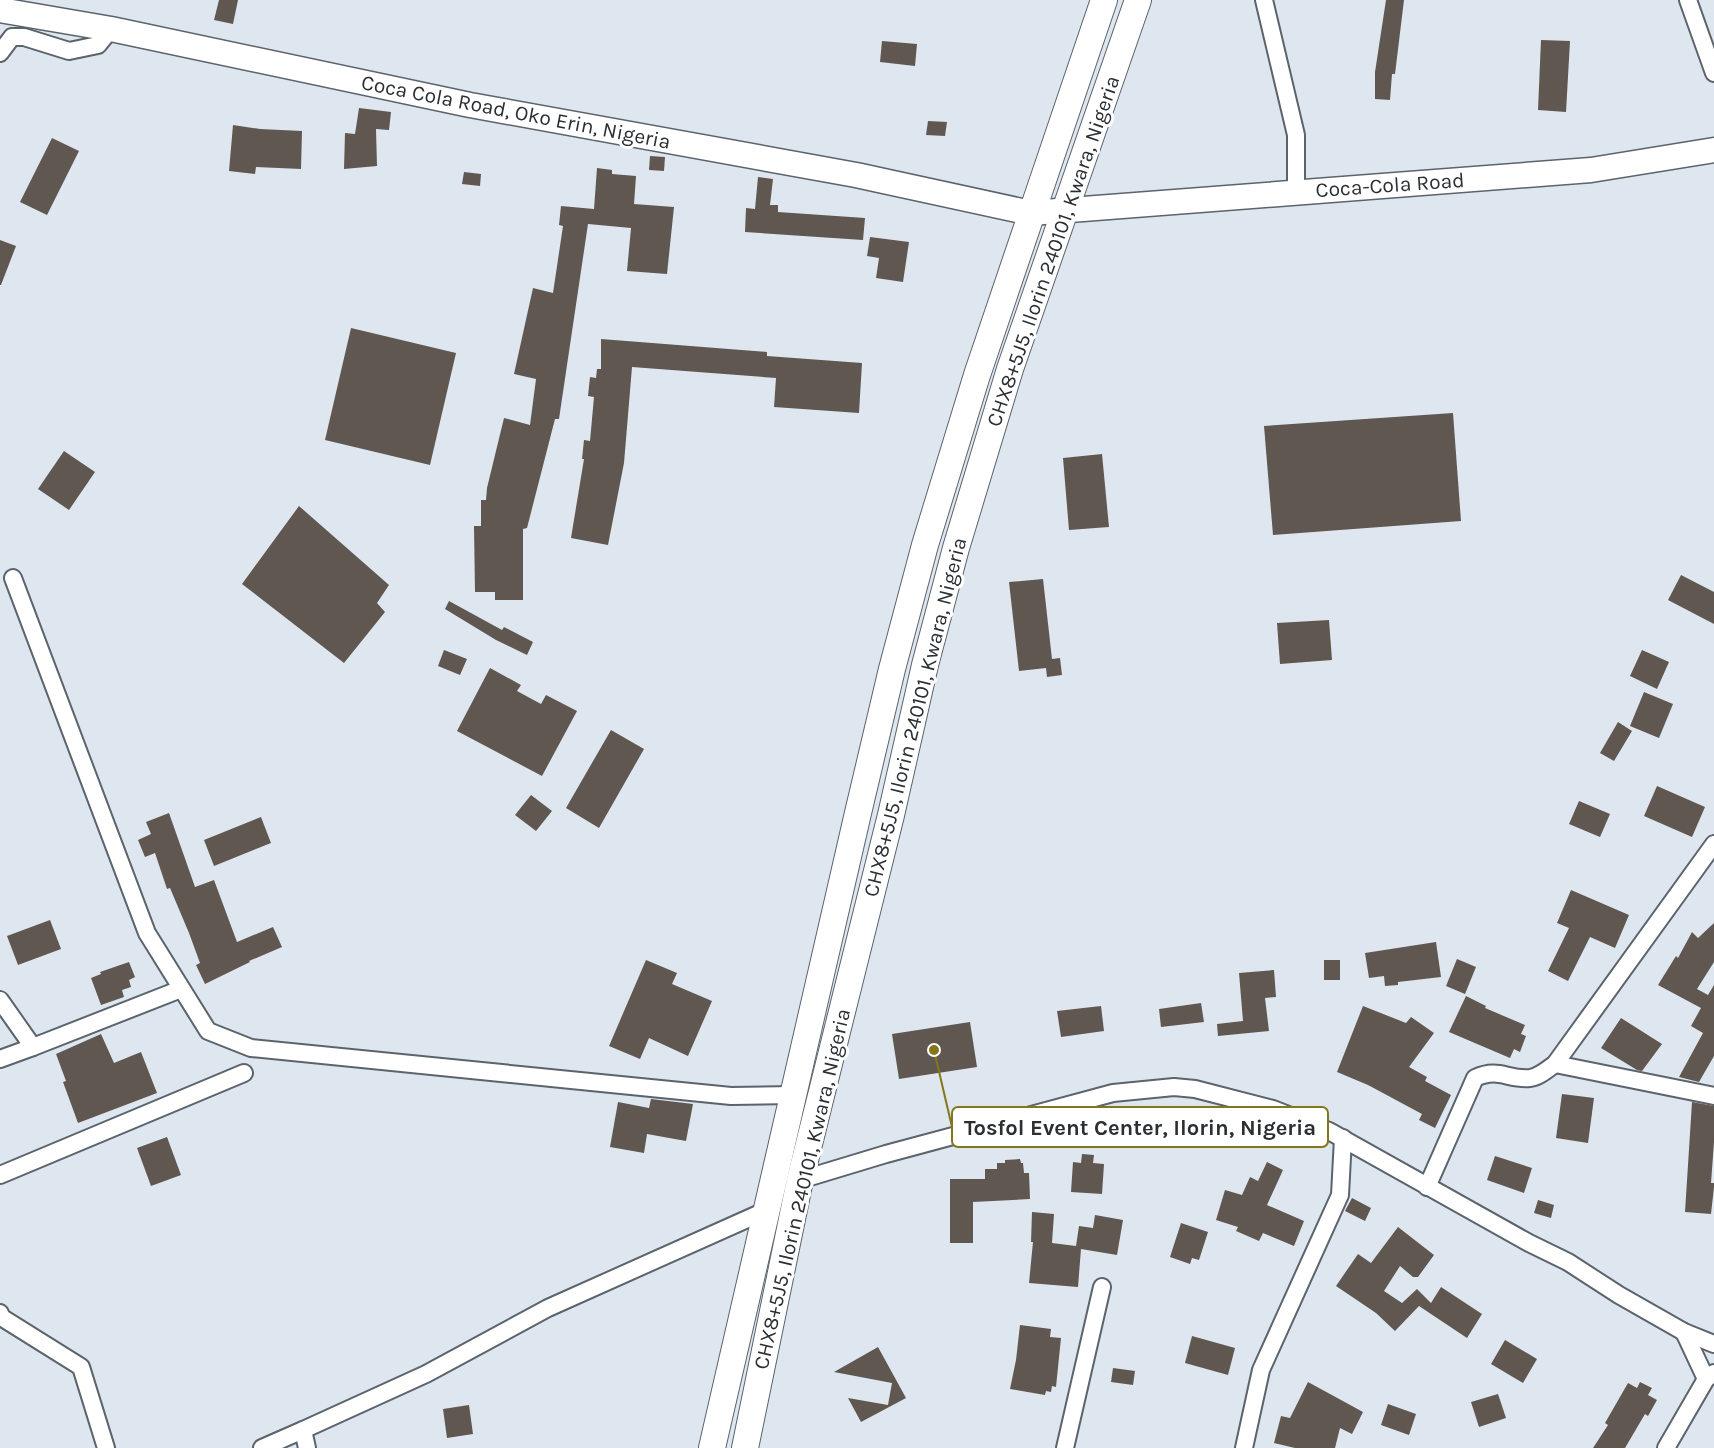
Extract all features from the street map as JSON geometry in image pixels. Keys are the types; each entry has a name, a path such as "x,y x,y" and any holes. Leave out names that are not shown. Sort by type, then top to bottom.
{"main road":[{"name":"CHX8+5J5, Ilorin 240101, Kwara, Nigeria","path":"712,1448 765,1211 890,680 925,545 977,375 1104,0"},
{"name":"CHX8+5J5, Ilorin 240101, Kwara, Nigeria","path":"745,1448 800,1180 888,826 925,665 956,548 1010,369 1138,0"}],"street":[{"path":"1264,0 1296,135 1296,192"},
{"path":"1688,0 1714,73"},
{"name":"Coca Cola Road, Oko Erin, Nigeria","path":"0,10 111,29 470,105 856,175 1031,213 1066,211"},
{"path":"0,53 12,37 24,37 69,51 98,45 111,29"},
{"name":"Coca-Cola Road","path":"1066,211 1591,170 1714,150"},
{"path":"13,578 147,933 208,1031 251,1048 731,1096 794,1095"},
{"path":"1427,1187 1474,1078 1486,1072 1496,1072 1508,1076 1532,1078 1555,1064 1714,844"},
{"path":"0,1059 181,989"},
{"path":"0,1000 33,1047"},
{"path":"1555,1064 1713,1094"},
{"path":"0,1175 244,1073"},
{"path":"800,1180 886,1154 1113,1093 1174,1087 1195,1089 1273,1109 1329,1131 1529,1244 1568,1262 1619,1295 1684,1332 1714,1344"},
{"path":"1244,1448 1261,1370 1340,1195 1343,1138"},
{"path":"262,1448 426,1374 548,1308 765,1211"},
{"path":"1065,1448 1102,1287"},
{"path":"0,1313 1,1317 81,1366 106,1448"},
{"path":"1666,1448 1710,1376 1684,1332"},
{"path":"303,1430 307,1448"}],"building":[{"path":"219,0 238,0 233,24 214,20"},
{"path":"1386,0 1404,0 1390,100 1375,99 1375,72"},
{"path":"1541,40 1570,41 1566,112 1538,110"},
{"path":"882,41 917,44 915,66 880,62"},
{"path":"359,108 391,112 389,130 376,129 377,166 344,169 345,133 355,134"},
{"path":"928,121 947,122 945,136 926,135"},
{"path":"233,125 302,131 301,169 256,167 255,174 229,171"},
{"path":"52,138 79,151 47,215 20,202"},
{"path":"650,156 665,157 664,171 649,170"},
{"path":"597,168 612,170 612,174 636,176 634,204 674,207 667,274 627,271 631,228 588,224 559,419 555,419 527,528 523,529 523,600 495,600 495,592 475,592 474,526 481,526 481,500 486,500 504,418 530,425 536,379 514,374 533,288 553,293 563,226 559,225 561,206 594,209"},
{"path":"464,172 481,174 480,186 462,184"},
{"path":"758,177 773,179 770,205 778,205 778,212 865,218 863,240 745,232 746,208 755,209"},
{"path":"870,237 909,242 903,282 876,278 879,258 867,256"},
{"path":"0,240 16,246 1,285 0,285"},
{"path":"351,328 456,353 430,465 325,440"},
{"path":"601,339 767,352 767,356 862,363 859,413 774,407 776,378 632,367 624,463 608,545 571,538 584,459 582,459 584,440 590,441 594,397 588,396 590,377 596,378 597,369 601,369"},
{"path":"1453,413 1461,521 1273,535 1264,426"},
{"path":"64,451 95,472 69,510 38,489"},
{"path":"1102,454 1109,527 1069,530 1063,458"},
{"path":"299,506 389,585 377,603 385,612 344,663 242,584"},
{"path":"1681,575 1714,592 1714,624 1668,600"},
{"path":"1043,579 1052,659 1060,658 1062,675 1047,677 1046,668 1019,671 1009,582"},
{"path":"449,601 502,630 504,627 533,642 527,655 496,640 445,609"},
{"path":"1329,620 1332,660 1280,664 1277,623"},
{"path":"444,650 467,659 460,675 438,666"},
{"path":"1642,650 1669,662 1657,689 1630,676"},
{"path":"490,668 521,685 517,691 541,704 546,695 577,711 542,776 457,731"},
{"path":"1644,692 1673,704 1659,738 1630,726"},
{"path":"1618,722 1632,731 1614,761 1600,753"},
{"path":"611,730 644,749 599,828 566,808"},
{"path":"1657,786 1705,807 1692,837 1644,816"},
{"path":"531,795 552,811 536,831 515,815"},
{"path":"1579,801 1610,814 1600,837 1569,824"},
{"path":"169,813 195,887 214,880 237,942 273,927 282,947 205,984 196,965 200,963 189,933 170,888 167,889 155,853 145,857 138,840 151,834 146,822"},
{"path":"261,817 271,843 214,866 204,840"},
{"path":"1571,890 1629,915 1615,948 1590,937 1568,981 1548,971 1569,928 1557,923"},
{"path":"50,920 61,949 18,965 7,936"},
{"path":"1714,923 1714,962 1697,989 1708,995 1714,985 1714,1056 1699,1082 1679,1077 1703,1033 1691,1026 1701,1008 1658,985 1676,956 1678,958 1692,932 1698,938"},
{"path":"1436,942 1441,977 1398,982 1398,985 1385,986 1384,976 1369,978 1365,953"},
{"path":"1457,959 1476,967 1465,994 1446,986"},
{"path":"646,960 677,973 672,984 712,1001 688,1056 649,1038 640,1059 609,1046"},
{"path":"1324,960 1340,960 1340,980 1324,980"},
{"path":"129,962 135,977 129,980 131,987 122,990 124,997 101,1005 91,978 101,974 100,972"},
{"path":"1274,970 1276,997 1265,998 1269,1031 1218,1036 1217,1024 1243,1021 1239,973"},
{"path":"1466,996 1486,1006 1485,1008 1525,1025 1521,1034 1526,1036 1520,1052 1514,1049 1510,1058 1449,1032"},
{"path":"1201,1003 1204,1022 1161,1027 1159,1009"},
{"path":"1101,1006 1104,1031 1061,1037 1057,1011"},
{"path":"1363,1006 1406,1023 1411,1017 1434,1033 1409,1067 1427,1077 1425,1081 1451,1095 1435,1128 1419,1120 1422,1114 1368,1085 1337,1072"},
{"path":"1621,1018 1662,1044 1642,1071 1601,1048"},
{"path":"970,1022 977,1067 899,1079 892,1034"},
{"path":"101,1034 114,1063 141,1052 157,1093 78,1123 63,1082 66,1081 56,1054"},
{"path":"1562,1094 1594,1098 1588,1143 1556,1138"},
{"path":"651,1099 693,1104 686,1141 647,1134 644,1153 610,1147 618,1102 649,1108"},
{"path":"1692,1102 1714,1106 1711,1183 1714,1183 1714,1187 1711,1214 1685,1212"},
{"path":"167,1137 181,1175 151,1186 137,1148"},
{"path":"1082,1154 1094,1155 1093,1163 1104,1164 1102,1194 1071,1192 1073,1162 1081,1163"},
{"path":"1495,1156 1532,1168 1524,1193 1487,1180"},
{"path":"1020,1159 1024,1173 1029,1173 1030,1199 973,1202 973,1243 950,1243 950,1179 985,1179 985,1169 997,1169 997,1163"},
{"path":"1267,1162 1283,1170 1267,1205 1304,1221 1294,1246 1263,1233 1259,1241 1236,1231 1238,1227 1216,1220 1225,1190 1242,1195 1250,1177 1258,1181"},
{"path":"1352,1198 1371,1208 1365,1221 1345,1211"},
{"path":"1538,1200 1554,1205 1551,1218 1534,1213"},
{"path":"1032,1212 1054,1214 1052,1243 1076,1246 1079,1226 1093,1228 1095,1215 1123,1220 1117,1255 1081,1249 1078,1287 1029,1283 1033,1242 1031,1242"},
{"path":"1181,1223 1208,1232 1199,1260 1192,1258 1190,1264 1170,1257"},
{"path":"1398,1227 1434,1255 1418,1277 1413,1277 1400,1266 1384,1291 1402,1303 1417,1289 1431,1303 1441,1287 1482,1314 1467,1338 1419,1306 1395,1331 1376,1313 1336,1286 1358,1254 1371,1263"},
{"path":"1020,1325 1051,1329 1050,1337 1061,1338 1056,1387 1052,1386 1051,1392 1046,1391 1045,1395 1010,1389"},
{"path":"1192,1336 1235,1348 1228,1375 1185,1363"},
{"path":"1505,1340 1537,1359 1523,1383 1491,1364"},
{"path":"878,1347 906,1398 861,1422 848,1398 888,1405 892,1383 834,1372"},
{"path":"1113,1368 1135,1371 1133,1385 1111,1382"},
{"path":"1308,1382 1363,1412 1352,1434 1340,1428 1335,1448 1295,1448 1274,1443 1281,1416 1290,1418"},
{"path":"1640,1382 1652,1388 1648,1395 1657,1400 1648,1416 1645,1414 1625,1448 1593,1448 1608,1425 1605,1423 1628,1383 1637,1388"},
{"path":"1498,1394 1506,1418 1479,1427 1471,1402"},
{"path":"1388,1404 1416,1414 1409,1435 1381,1425"},
{"path":"469,1405 473,1434 447,1438 443,1409"}],"place":[{"name":"Tosfol Event Center, Ilorin, Nigeria","path":"934,1050"}]}
